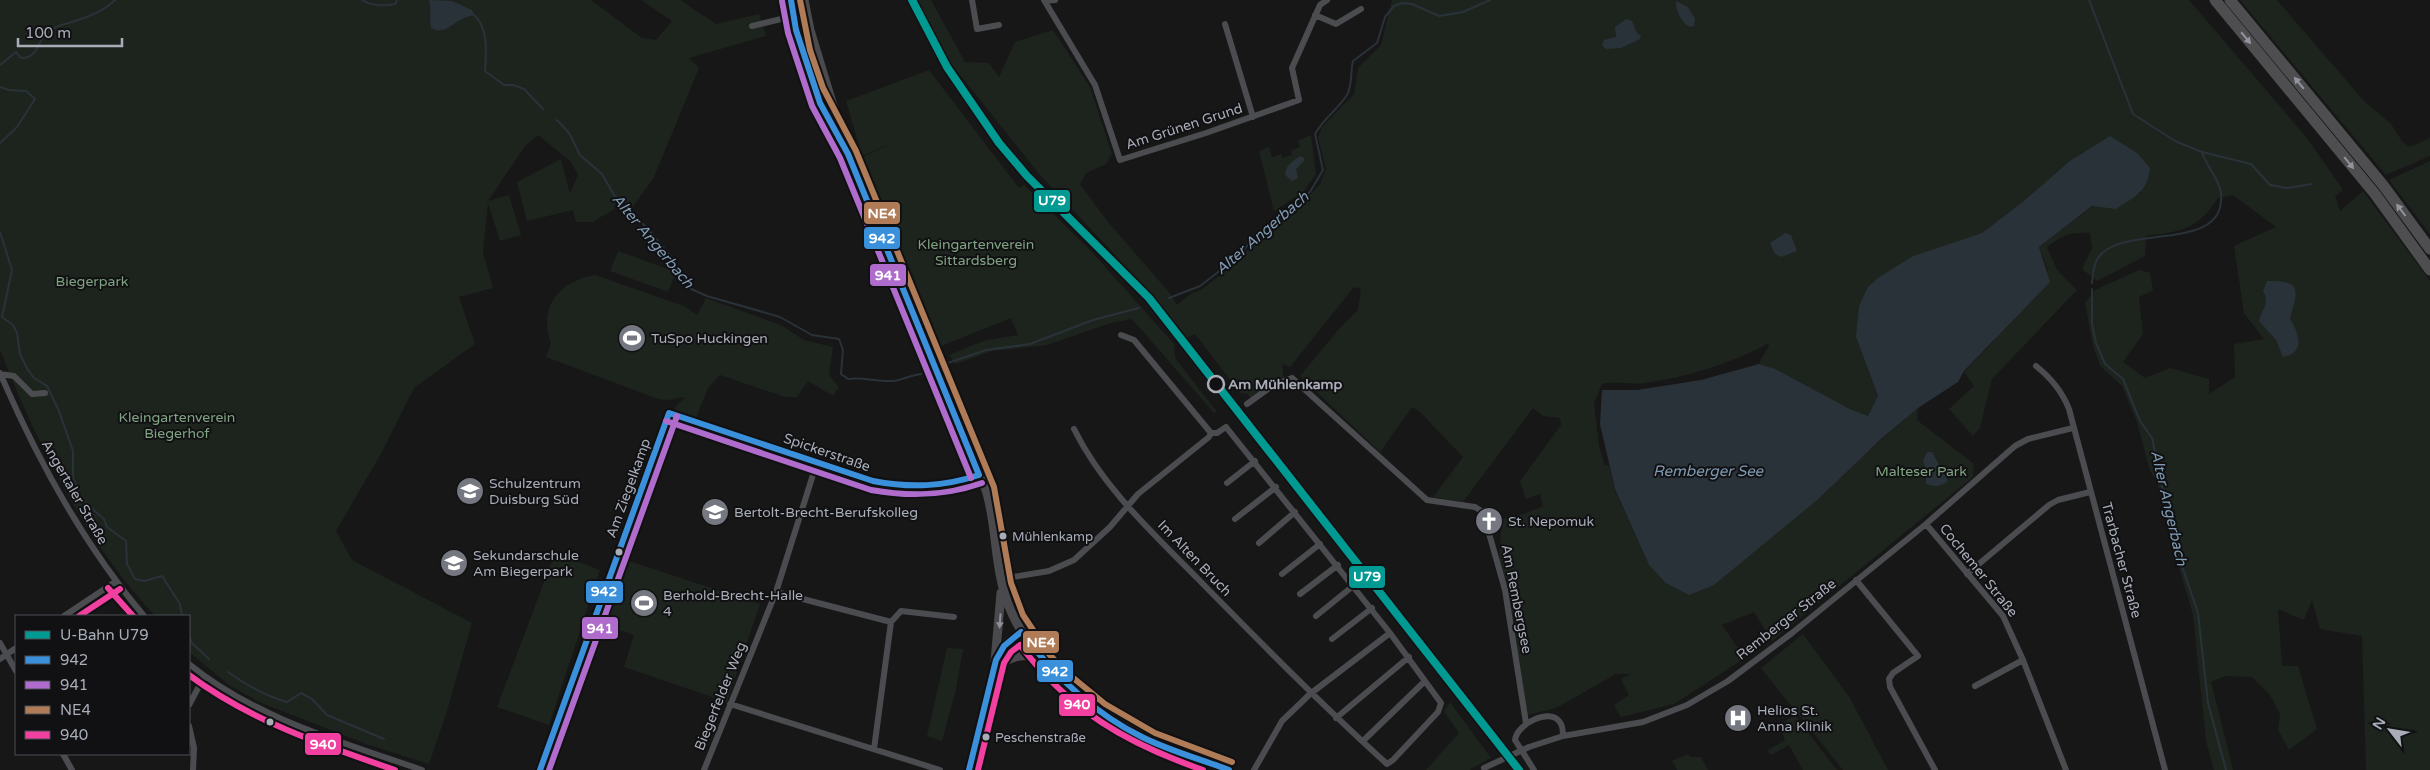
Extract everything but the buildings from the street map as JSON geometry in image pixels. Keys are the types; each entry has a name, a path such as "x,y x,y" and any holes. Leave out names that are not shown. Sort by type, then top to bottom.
{"highway":[{"path":"2215,0 2374,194 2430,270"},
{"path":"2230,0 2382,185 2430,249"}],"main road":[{"path":"783,0 792,16"},
{"path":"791,0 792,16 820,103 848,154"},
{"path":"804,0 806,13 848,154 979,475 992,512 1001,581 1010,610 1021,632 1044,662 1102,712 1127,728 1159,744 1229,770"},
{"path":"969,770 996,660 1001,581"},
{"path":"996,660 1008,642 1021,632"},
{"path":"991,685 1002,663 1009,659 1028,654 1044,662"}],"street":[{"path":"972,0 977,29 998,25"},
{"path":"1044,0 1055,0"},
{"name":"Am Grünen Grund","path":"1044,0 1095,85 1120,160 1299,100 1292,68 1320,5 1327,0"},
{"path":"1315,15 1336,24 1361,9"},
{"path":"752,26 806,13"},
{"name":"Am Grünen Grund","path":"1224,24 1252,117"},
{"path":"1121,335 1134,340 1211,433"},
{"name":"Trarbacher Straße","path":"2036,366 2061,391 2074,428 2165,770"},
{"path":"0,374 14,376 32,394 45,393"},
{"name":"Angertaler Straße","path":"0,374 29,437 75,520 115,582 143,615"},
{"name":"Am Rembergsee","path":"1247,404 1272,386 1292,378 1427,500 1475,507 1483,512 1505,590 1526,723"},
{"name":"Spickerstraße","path":"669,413 873,481 915,487 952,483 979,475"},
{"name":"Am Ziegelkamp","path":"540,770 669,413"},
{"path":"1211,433 1217,433 1226,427 1372,608 1425,681 1362,741"},
{"name":"Remberger Straße","path":"1483,769 1529,747 1563,736 1643,722 1688,705 1728,681 1792,633 1926,524 2015,446 2028,439 2074,428"},
{"name":"Im Alten Bruch","path":"1074,429 1080,443 1128,507 1310,694 1387,764 1438,712 1441,703 1425,681"},
{"path":"1001,581 1049,571 1066,565 1088,548 1138,494 1209,437 1211,433"},
{"path":"1227,483 1255,461"},
{"name":"Biegerfelder Weg","path":"704,770 776,592 817,462"},
{"path":"1235,519 1276,487"},
{"path":"1967,574 2049,505 2058,500 2090,492"},
{"path":"1259,543 1295,512"},
{"name":"Cochemer Straße","path":"1926,524 2003,616 2023,660 2066,770"},
{"path":"1282,574 1320,544"},
{"path":"1300,594 1338,565"},
{"path":"1856,580 1918,656 1893,673 1889,679 1890,687 1935,770"},
{"path":"66,615 115,582"},
{"path":"1316,616 1353,586"},
{"path":"776,592 891,622"},
{"path":"1332,639 1372,608"},
{"path":"874,749 891,622 901,611 954,617"},
{"path":"1254,770 1282,721 1310,694 1390,633"},
{"path":"0,644 15,669"},
{"path":"0,659 15,649"},
{"path":"1336,718 1409,657"},
{"path":"1974,686 2023,660"},
{"path":"190,665 204,677 240,699 270,713 422,770"},
{"path":"190,703 204,677"},
{"path":"730,704 940,770"},
{"path":"1534,770 1516,740 1520,728 1526,723 1549,716 1555,717 1561,724 1563,736"},
{"path":"190,730 194,748 193,770"},
{"path":"64,755 72,770"}],"green space":[{"name":"Biegerpark","path":"0,0 591,0 642,38 656,40 672,21 641,0 680,0 716,24 759,14 766,36 689,58 699,68 654,177 627,215 616,202 613,210 592,222 576,222 573,210 527,221 517,182 561,159 570,194 578,175 571,162 538,135 525,146 488,201 509,195 521,235 500,241 488,203 483,252 493,288 459,297 475,344 414,388 382,452 336,531 352,560 472,623 447,711 429,764 366,744 259,702 229,685 190,653 190,615 154,615 106,556 85,524 47,456 0,350"},
{"name":"Malteser Park","path":"916,0 931,0 965,62 989,63 999,77 1015,42 1053,30 1090,87 1112,154 1106,164 1086,173 1080,184 1108,222 1168,291 1177,305 1192,293 1201,290 1233,265 1276,221 1311,194 1320,184 1326,169 1318,138 1322,127 1354,94 1358,68 1381,45 1392,0 2189,0 2307,138 2343,190 2335,196 2340,211 2363,191 2430,281 2430,770 2366,770 2362,636 2320,629 2312,600 2304,620 2278,609 2282,666 2298,666 2317,729 2289,750 2278,730 2280,714 2270,695 2252,677 2226,676 2211,682 2233,770 2214,770 2206,741 2193,615 2172,544 2158,484 2150,471 2137,422 2122,386 2100,366 2093,346 2085,303 2095,290 2139,270 2150,273 2153,290 2139,297 2143,334 2123,362 2145,378 2170,368 2209,379 2209,394 2235,377 2234,344 2264,339 2244,313 2234,246 2276,227 2233,195 2218,198 2203,217 2188,227 2146,236 2145,256 2097,281 2082,269 2092,248 2090,233 2067,235 2047,247 2057,270 2077,290 1992,379 1980,428 1973,436 1949,409 1974,386 1964,372 1991,344 2048,270 2039,247 2093,206 2142,192 2025,200 1982,233 1913,256 1856,337 1878,397 1868,416 1840,404 1773,369 1759,364 1769,343 1724,363 1676,377 1644,383 1612,382 1602,384 1594,403 1599,446 1604,464 1609,466 1615,490 1649,565 1714,585 1918,408 1917,420 1974,464 1973,477 1772,641 1754,612 1722,625 1745,658 1674,704 1621,717 1614,705 1629,695 1621,679 1631,674 1616,674 1556,708 1527,715 1499,558 1502,519 1524,514 1543,506 1540,494 1526,499 1520,481 1561,425 1560,418 1543,416 1533,408 1463,502 1433,497 1463,457 1420,412 1412,407 1380,452 1300,376 1339,329 1358,310 1361,289 1354,287 1290,367 1282,364 1284,380 1252,401 1248,394 1240,393 1195,334 1187,338 1149,291 1041,176 952,65"},
{"path":"2240,0 2277,0 2364,101 2391,124 2407,146 2413,146 2430,138 2430,156 2386,175"},
{"name":"Kleingartenverein Sittardsberg","path":"929,70 1019,188 1024,185 1091,251 1174,344 1175,358 1217,412 1214,413 1132,319 1111,323 1047,345 992,351 956,364 949,355 983,341 1018,335 1011,318 936,348 858,159 899,140 862,156 846,101"},
{"path":"1311,135 1316,174 1303,192 1274,211 1259,151 1269,147 1272,157 1281,154 1282,158 1292,155 1291,151 1300,147 1298,141"},
{"path":"2430,161 2430,234 2389,180"},
{"path":"618,251 676,272 668,292 610,271"},
{"name":"TuSpo Huckingen","path":"595,275 684,306 697,315 706,298 781,325 804,340 833,347 829,375 839,387 833,396 808,381 797,397 785,397 720,375 708,388 696,418 673,410 685,397 668,400 658,399 546,357 551,344 547,319 549,308 554,298 561,290 571,284 582,278"},
{"path":"555,553 600,570 549,725 497,707"},
{"path":"623,559 760,604 727,702 624,667 634,635 601,624"},
{"path":"1803,634 1850,698 1888,770 1843,770 1761,668"},
{"path":"947,648 963,649 956,689 942,741 927,736"},
{"path":"1450,702 1491,758 1469,770 1426,770 1459,733 1444,712"},
{"path":"1795,715 1837,770 1803,770 1789,745 1771,755 1768,750 1785,740 1779,725"},
{"path":"1688,754 1691,757 1701,757 1708,770 1677,770 1672,761"}],"water":[{"path":"429,0 452,1 472,10 474,15 463,18 444,30 436,30 431,28"},
{"path":"1676,1 1688,7 1695,19 1694,26 1690,27 1682,20"},
{"path":"1626,19 1632,21 1637,33 1641,36 1640,39 1621,48 1606,49 1602,45 1604,40 1616,37 1615,27"},
{"name":"Remberger See","path":"2110,136 2137,153 2150,168 2143,189 2116,209 2092,206 2039,247 2050,282 1964,371 1958,382 1918,408 1880,440 1817,500 1714,585 1689,595 1666,583 1649,565 1615,489 1600,424 1602,390 1637,390 1701,380 1759,364 1775,369 1850,409 1868,416 1878,396 1856,337 1859,306 1868,287 1878,278 1913,256 1982,233 2025,200 2070,161"},
{"path":"1301,156 1304,158 1304,161 1296,169 1298,178 1292,181 1285,175 1286,169 1292,161"},
{"path":"1785,233 1791,235 1797,251 1781,257 1775,254 1770,243"},
{"path":"2267,281 2287,283 2295,289 2295,301 2290,318 2298,336 2298,346 2291,355 2283,357 2276,340 2259,321 2266,303 2263,291"},
{"path":"1927,452 1932,452 1948,481 1935,486 1926,484 1926,469 1923,461"}],"waterway":[{"name":"Alter Angerbach","path":"0,65 16,52 21,58 31,55 35,52 45,34 52,29 93,14 115,0"},
{"name":"Alter Angerbach","path":"362,0 383,5 395,4 397,0"},
{"name":"Alter Angerbach","path":"1169,298 1200,286 1231,262 1273,220 1310,192 1323,170 1315,134 1347,95 1350,87 1353,61 1377,43 1385,17 1394,6 1402,3 1412,4 1439,16 1463,12 1490,0"},
{"name":"Alter Angerbach","path":"2089,0 2133,114 2175,141 2202,152 2218,182 2221,193 2218,212 2208,224 2191,231 2128,241 2110,247 2096,261 2092,283"},
{"name":"Alter Angerbach","path":"473,14 478,19 484,33 486,48 485,71 504,85 513,85 524,89 543,109"},
{"name":"Alter Angerbach","path":"0,87 9,90 26,91 35,99 17,127 0,143"},
{"name":"Alter Angerbach","path":"557,120 569,133 580,155 602,174 614,195 648,229 672,258 691,289 707,296 780,317 812,335 839,339 843,350 841,374 848,379 893,381 921,374"},
{"path":"2202,152 2251,164 2270,185 2287,188 2312,184"},
{"name":"Alter Angerbach","path":"0,232 12,270 2,317 13,325 17,333 20,354 28,370 34,378 47,386 59,411 73,451 73,477 81,499 104,519 107,527 126,541 127,564 135,579 144,581 162,576 180,604 182,615"},
{"name":"Alter Angerbach","path":"2092,289 2092,324 2096,343 2105,364 2123,379 2140,421 2152,438 2174,543 2198,613 2208,703 2226,770"},
{"name":"Alter Angerbach","path":"948,363 986,350 1030,344 1093,320 1139,308"},
{"name":"Alter Angerbach","path":"190,638 192,643 209,659"},
{"name":"Alter Angerbach","path":"228,672 256,690 287,702 301,693 312,699 327,715 384,739"}],"metro line":[{"name":"U79","path":"912,0 947,67 999,143 1027,176 1149,298 1519,770"}],"transit line":[{"name":"942","path":"791,0 796,30 820,103 848,154 979,475"},
{"name":"NE4","path":"800,0 810,50 823,88 856,151 994,487 1011,583 1023,615 1049,654 1066,672 1105,704 1155,733 1232,762"},
{"name":"941","path":"782,1 788,33 812,106 840,158 971,478"},
{"name":"942","path":"669,413 873,481 900,485 926,485 952,482 979,475"},
{"name":"942","path":"540,770 669,413"},
{"name":"941","path":"549,770 677,416"},
{"name":"941","path":"666,421 871,490 900,494 927,494 955,491 982,483"},
{"name":"940","path":"108,588 132,615"},
{"name":"940","path":"81,615 120,589"},
{"name":"942","path":"969,770 996,660 1004,646 1021,632 1061,678 1107,717 1153,742 1229,770"},
{"name":"940","path":"978,770 1004,663 1011,652 1020,645 1059,689 1101,722 1149,748 1203,770"},
{"name":"940","path":"190,676 237,706 262,719 314,741 395,770"}],"place":[{"name":"TuSpo Huckingen","path":"632,338"},
{"name":"Am Mühlenkamp","path":"1216,384"},
{"name":"Schulzentrum Duisburg Süd","path":"470,491"},
{"name":"Bertolt-Brecht-Berufskolleg","path":"715,512"},
{"name":"St. Nepomuk","path":"1489,521"},
{"name":"Mühlenkamp","path":"1003,536"},
{"name":"Sekundarschule Am Biegerpark","path":"454,563"},
{"name":"Berhold-Brecht-Halle 4","path":"644,603"},
{"name":"Helios St. Anna Klinik","path":"1738,718"},
{"name":"Peschenstraße","path":"986,737"}],"park label":[{"name":"Kleingartenverein Biegerhof","path":"177,426"}]}
